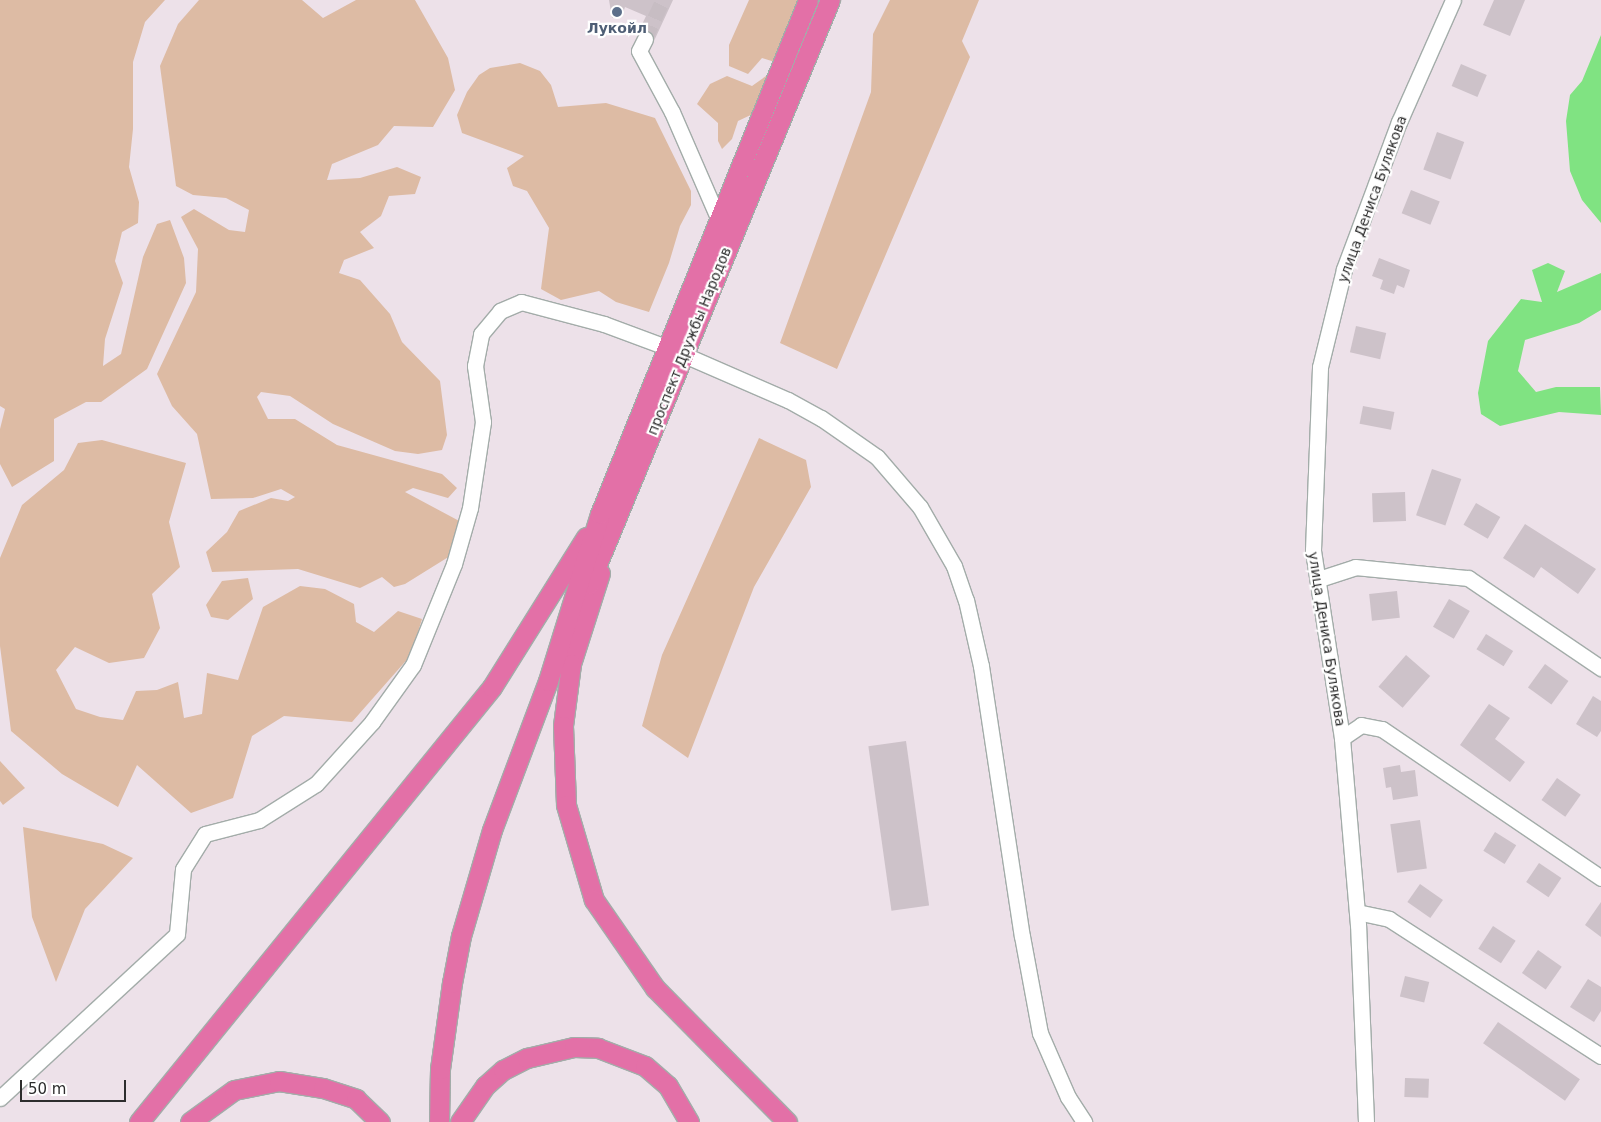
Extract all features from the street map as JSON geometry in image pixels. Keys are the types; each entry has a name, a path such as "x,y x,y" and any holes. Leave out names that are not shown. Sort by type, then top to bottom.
{"main road":[{"name":"проспект Дружбы Народов","path":"439,1122 442,1039 461,936 492,830 608,518 666,347 808,0"},
{"name":"проспект Дружбы Народов","path":"608,518 684,354 830,0"},
{"path":"139,1122 492,687 608,518"},
{"path":"608,518 571,664 563,726 566,805 594,900 655,988 787,1122"},
{"path":"460,1122 485,1086 503,1070 527,1058 574,1047 605,1050 645,1066 668,1086 690,1122"},
{"path":"190,1122 234,1090 279,1081 323,1088 356,1099 380,1122"}],"street":[{"name":"улица Дениса Булякова","path":"1366,1122 1357,912 1342,738 1319,579 1313,550 1320,367 1344,269 1400,122 1453,0"},
{"path":"645,39 639,51 672,112 718,218"},
{"path":"0,1098 177,934 183,869 205,834 259,820 316,784 372,722 412,665 454,564 470,508 484,422 475,366 480,334 500,311 521,302 604,324 684,354 796,404 877,457 920,507 954,566 966,600 981,666 1022,936 1040,1033 1068,1097 1084,1122"},
{"path":"1319,579 1355,567 1468,578 1601,668"},
{"path":"1342,738 1361,726 1382,729 1601,878"},
{"path":"1357,912 1390,919 1601,1056"}],"shaded area":[{"path":"0,0 165,0 145,22 133,62 133,129 129,167 139,202 138,223 122,232 115,261 123,283 105,339 103,366 121,354 143,257 157,224 170,220 184,258 186,283 147,369 101,402 86,402 54,419 54,461 12,487 0,464 0,429 5,409 0,406"},
{"path":"199,0 302,0 323,18 356,0 415,0 448,58 455,90 433,127 394,126 378,145 332,164 327,180 360,178 397,167 421,177 415,194 389,196 381,216 360,232 374,248 344,260 339,273 360,280 390,314 402,342 440,381 447,435 442,450 418,454 395,451 333,424 290,396 261,392 257,397 268,419 295,419 337,445 442,474 457,488 448,498 413,488 405,492 463,523 450,556 405,584 394,587 382,577 360,588 298,569 212,572 206,552 227,532 239,511 271,498 288,501 295,497 281,489 253,498 211,499 197,434 172,406 157,374 196,292 198,249 181,217 194,209 229,230 245,232 249,210 226,198 193,195 176,186 160,66 178,24"},
{"path":"749,0 802,0 778,63 762,58 748,74 729,66 729,45"},
{"path":"890,0 979,0 962,41 970,57 837,369 780,343 871,92 873,34"},
{"path":"1601,35 1601,223 1582,200 1570,171 1566,121 1570,95 1582,81"},
{"path":"520,63 540,71 551,85 558,107 606,103 655,118 691,191 691,205 680,226 669,263 649,312 616,302 599,291 561,300 541,289 549,228 527,191 513,186 507,168 524,156 462,133 457,115 467,92 479,75 490,68"},
{"path":"727,76 752,86 766,76 771,80 757,112 738,121 732,139 722,149 718,141 718,123 697,104 710,84"},
{"path":"1548,263 1565,271 1557,292 1601,273 1601,310 1579,323 1525,340 1518,371 1536,392 1556,387 1600,387 1601,415 1559,412 1500,426 1481,414 1478,393 1488,341 1521,299 1542,302 1532,270"},
{"path":"759,438 806,460 811,487 754,587 688,758 642,726 662,655"},
{"path":"102,440 186,463 169,522 180,567 152,594 160,628 144,658 109,663 75,647 56,670 76,709 100,717 123,720 136,691 157,690 178,682 184,718 202,714 207,673 238,680 263,607 300,586 325,589 354,604 356,622 374,632 398,611 422,619 411,655 352,722 284,716 252,736 233,798 191,813 137,765 118,807 62,774 11,731 0,646 0,558 22,505 64,470 78,443"},
{"path":"248,578 253,599 228,620 211,617 206,605 222,581"},
{"path":"0,761 25,788 3,805 0,801"},
{"path":"23,827 103,844 133,858 85,909 56,982 32,917"}],"building":[{"path":"609,0 673,0 654,41 650,31 638,33 646,16 625,7 622,16 612,18"},
{"path":"1494,0 1525,0 1510,36 1483,25"},
{"path":"1461,64 1487,75 1477,97 1452,86"},
{"path":"1437,132 1464,142 1451,180 1423,170"},
{"path":"1411,190 1440,202 1430,225 1402,213"},
{"path":"1379,258 1410,270 1404,288 1397,285 1394,294 1380,289 1383,280 1372,276"},
{"path":"1356,326 1386,333 1380,359 1350,352"},
{"path":"1363,406 1394,412 1391,430 1360,424"},
{"path":"1432,469 1461,479 1445,525 1416,515"},
{"path":"1405,492 1406,521 1373,522 1372,493"},
{"path":"1476,503 1500,517 1488,539 1464,525"},
{"path":"1525,524 1596,569 1578,594 1541,567 1534,578 1503,558"},
{"path":"1397,591 1400,618 1372,621 1369,594"},
{"path":"1449,599 1470,611 1454,639 1433,627"},
{"path":"1486,634 1513,651 1504,666 1476,649"},
{"path":"1406,655 1430,676 1403,708 1378,687"},
{"path":"1545,664 1568,681 1551,705 1528,687"},
{"path":"1593,696 1601,701 1601,731 1597,737 1576,724"},
{"path":"1489,704 1510,718 1495,739 1525,762 1510,782 1460,745"},
{"path":"906,741 929,905 891,911 868,746"},
{"path":"1400,765 1401,772 1415,770 1418,796 1393,800 1391,787 1386,788 1383,768"},
{"path":"1557,778 1581,795 1565,817 1542,800"},
{"path":"1420,820 1427,869 1397,873 1390,824"},
{"path":"1495,832 1516,845 1505,864 1483,851"},
{"path":"1539,863 1561,878 1549,897 1526,882"},
{"path":"1420,884 1443,900 1430,918 1407,902"},
{"path":"1601,902 1601,937 1585,925"},
{"path":"1493,926 1516,941 1501,963 1478,949"},
{"path":"1538,950 1562,967 1546,990 1522,973"},
{"path":"1405,976 1429,982 1424,1002 1400,996"},
{"path":"1588,979 1601,987 1601,1011 1594,1022 1570,1007"},
{"path":"1498,1022 1580,1079 1565,1101 1483,1043"},
{"path":"1405,1078 1429,1079 1428,1098 1404,1097"}],"tunnel":[{"path":"645,39 663,0"}],"place":[{"name":"Лукойл","path":"617,12"}]}
